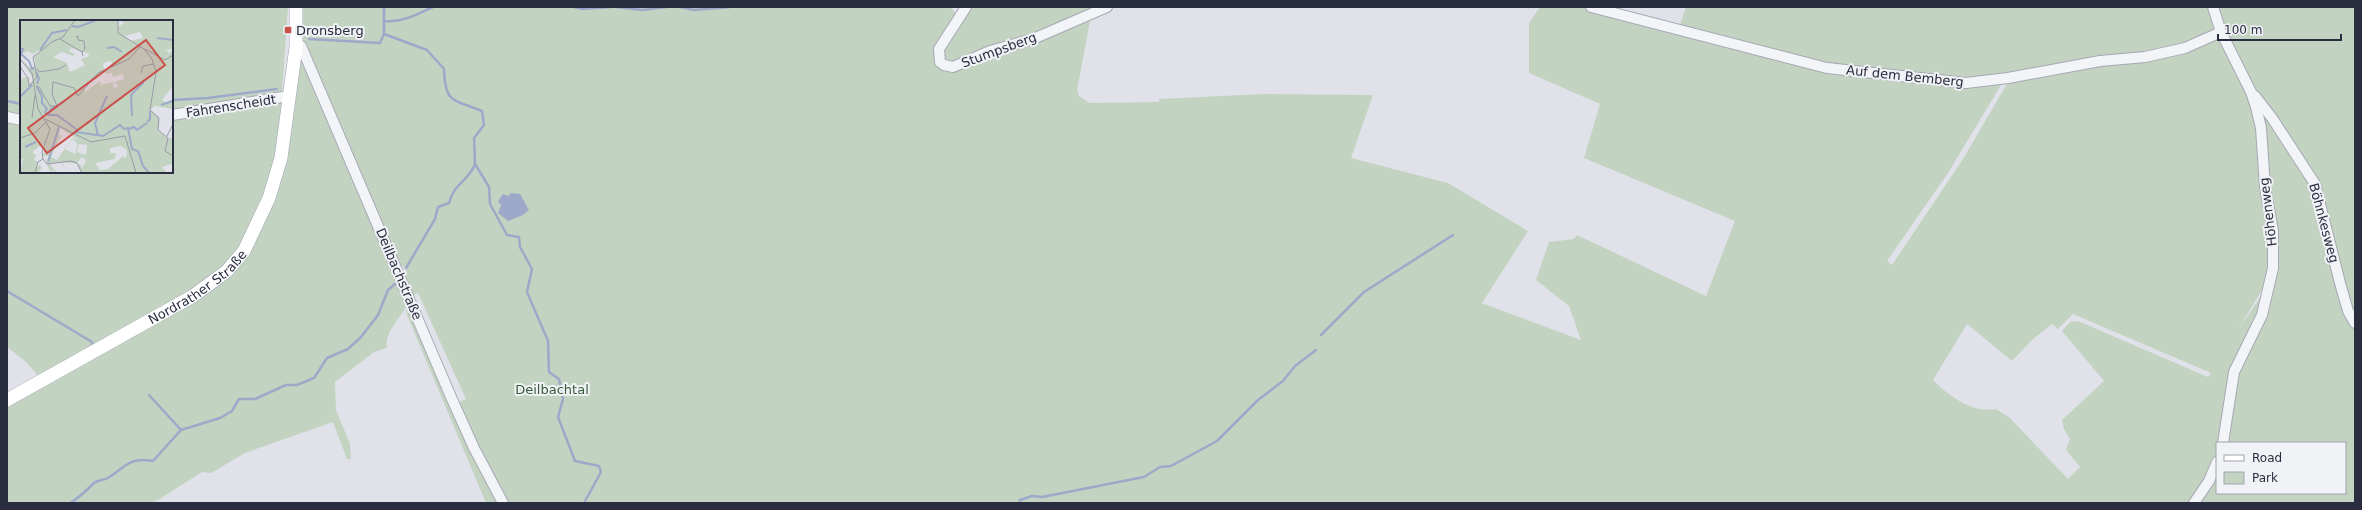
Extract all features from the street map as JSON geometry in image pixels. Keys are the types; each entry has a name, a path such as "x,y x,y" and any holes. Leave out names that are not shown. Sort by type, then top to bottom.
{"main road":[{"name":"Nordrather Straße","path":"7,400 193,296 227,271 250,241 269,198 285,137 296,47 296,7"}],"street":[{"name":"Stumpsberg","path":"966,7 939,49 940,62 944,65 953,67 990,51 1033,39 1093,12 1108,7"},
{"name":"Auf dem Bemberg","path":"1591,7 1828,68 1966,83 2008,78 2100,61 2144,57 2185,48 2221,32"},
{"name":"Höhenweg","path":"2213,7 2221,32 2252,92 2260,128 2264,180 2273,231 2273,268 2262,315 2234,372 2223,442"},
{"name":"Deilbachstraße","path":"296,47 301,46 451,397 474,448 503,503"},
{"name":"Böhnkesweg","path":"2252,92 2272,118 2315,184 2340,284 2348,311 2355,323"},
{"name":"Fahrenscheidt","path":"173,115 289,96"},
{"path":"7,118 20,120"},
{"path":"2194,503 2209,481 2216,464"}],"green space":[{"path":"7,7 288,7 282,94 173,112 173,20 20,20 20,117 7,115"},
{"name":"Deilbachtal","path":"302,7 950,7 956,13 934,49 934,60 943,70 954,69 991,53 1034,41 1091,16 1077,90 1079,96 1090,103 1159,102 1159,99 1263,94 1373,95 1351,158 1448,183 1528,231 1482,303 1581,340 1569,306 1536,280 1549,242 1574,239 1577,235 1706,296 1735,221 1584,158 1600,104 1529,73 1529,23 1540,7 1581,7 1821,70 1892,80 1886,70 1831,66 1768,52 1679,28 1686,7 2208,7 2214,21 2213,30 2206,35 2188,40 2182,45 2148,56 2098,61 2007,75 1948,173 1887,261 1892,265 1963,159 2008,82 2075,69 2151,61 2214,38 2220,40 2224,45 2248,92 2253,107 2269,230 2268,280 2239,328 2276,275 2273,229 2264,161 2260,110 2252,83 2229,40 2215,7 2355,7 2355,319 2353,315 2350,317 2355,326 2355,503 508,503 457,403 466,399 418,293 412,296 405,272 407,271 397,260 303,42","holes":["2073,314 2211,373 2208,377 2078,321 2070,322 2062,331 2104,381 2062,420 2064,429 2070,439 2066,450 2080,467 2068,479 2010,418 1996,409 1978,409 1970,406 1954,398 1933,380 1967,324 2012,361 2032,340 2052,324 2058,329"]},
{"path":"966,7 1100,7 1033,37 957,63 943,60 943,44"},
{"path":"300,59 303,60 407,305 390,331 387,348 374,352 335,382 336,410 350,444 351,459 347,459 333,422 245,453 211,473 202,472 158,500 149,503 7,503 7,405 196,298 263,220"},
{"path":"286,101 272,175 240,249 213,278 40,378 26,362 7,347 7,120 20,122 20,173 173,173 173,118"},
{"path":"409,308 500,503 486,503 407,315 406,310"}],"water":[{"path":"511,193 520,194 529,210 523,215 508,221 498,213 501,205 498,201 503,194 508,196"}],"waterway":[{"path":"384,7 384,34 427,50 444,69 446,89 452,99 482,111 484,125 474,138 475,164 489,187 490,204 507,235 519,237 520,247 532,269 527,292 548,341 549,372 559,379 563,399 558,417 575,461 599,466 601,472 584,503"},
{"path":"384,21 397,21 416,15 433,7"},
{"path":"574,7 582,9 611,7"},
{"path":"616,7 642,10 667,7"},
{"path":"680,7 694,10 730,7"},
{"path":"309,39 380,43 384,34"},
{"path":"173,100 208,98 277,89"},
{"path":"7,101 20,104"},
{"path":"406,268 435,219 438,207 449,203 454,191 469,174 475,164"},
{"path":"1321,335 1364,292 1453,235"},
{"path":"70,503 94,483 108,478 133,461 153,461 181,430 220,418 232,411 239,399 255,399 286,385 297,385 314,378 327,358 348,349 361,337 378,315 388,290 395,284"},
{"path":"7,291 92,342 93,346"},
{"path":"1019,503 1020,500 1032,496 1042,497 1144,477 1160,467 1171,466 1217,441 1258,400 1283,381 1295,366 1316,350"},
{"path":"149,395 181,430"}],"place":[{"name":"Dronsberg","path":"288,30"}]}
